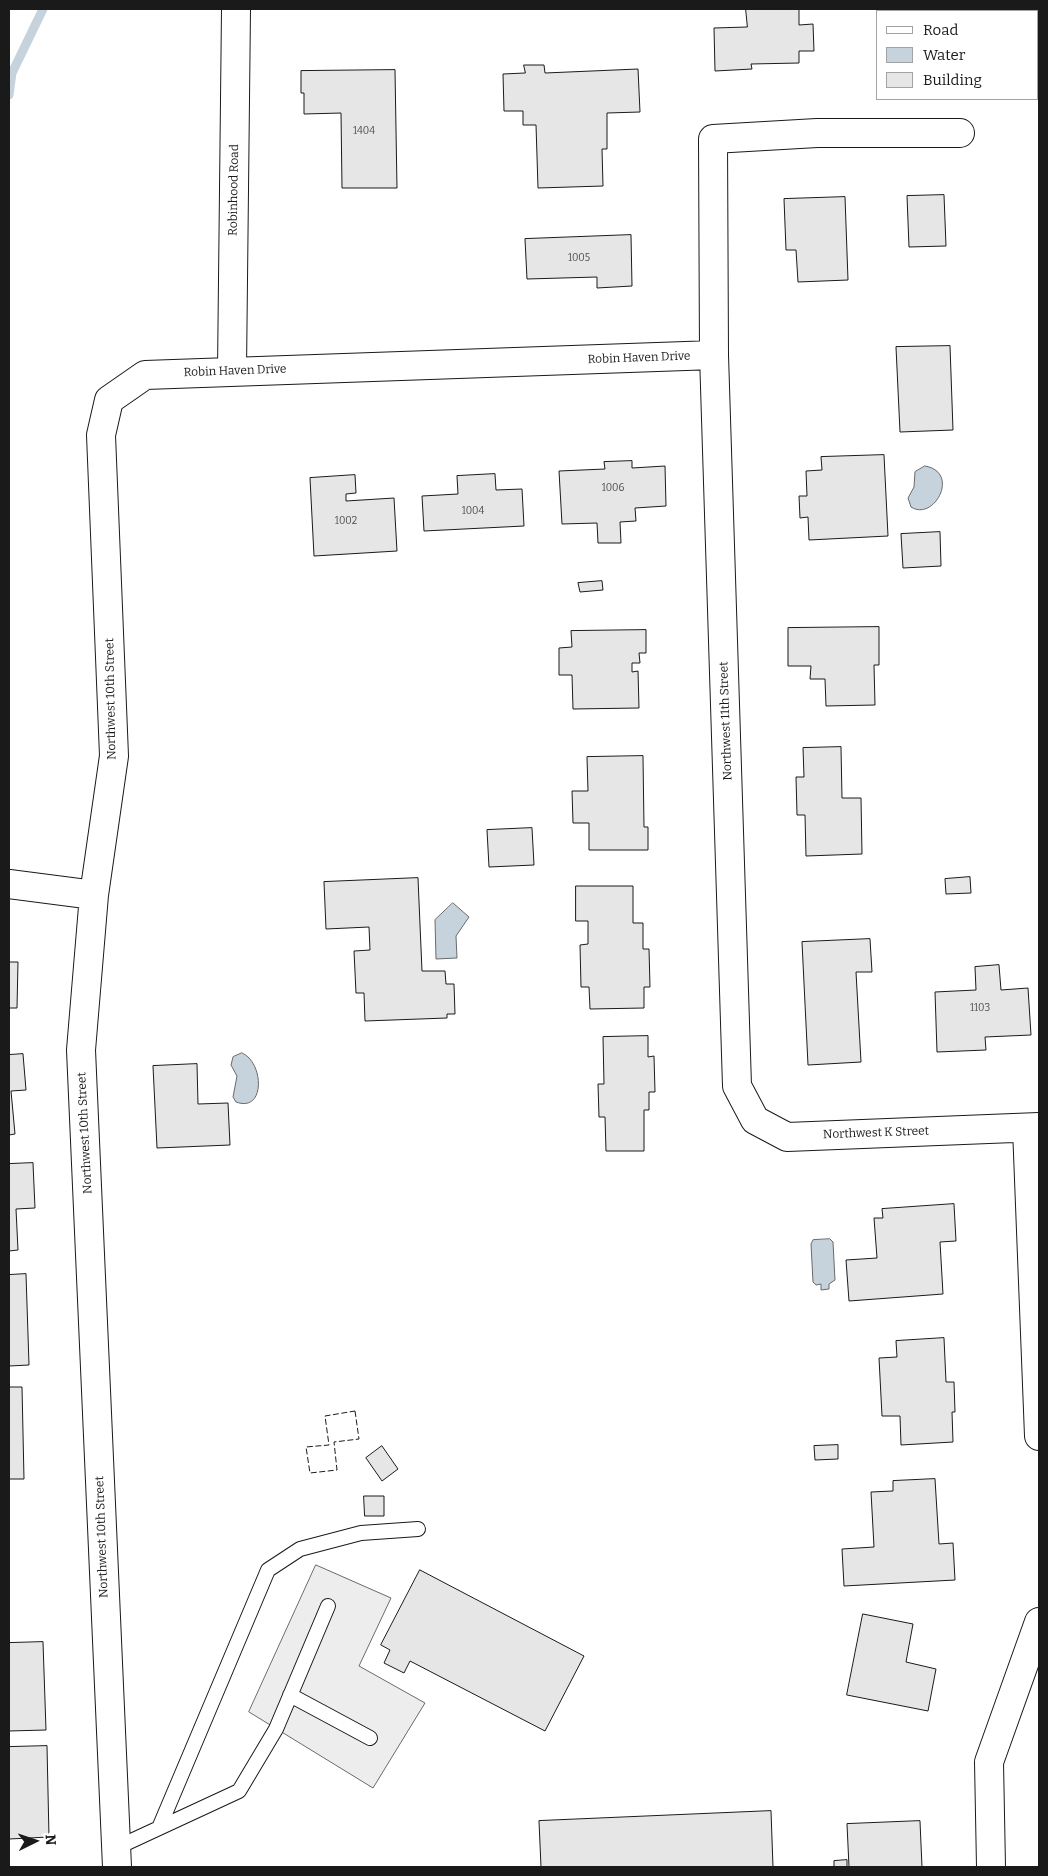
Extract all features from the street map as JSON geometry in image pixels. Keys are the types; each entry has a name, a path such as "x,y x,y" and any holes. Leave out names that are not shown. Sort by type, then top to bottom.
{"street":[{"name":"Robinhood Road","path":"232,370 236,9"},
{"path":"714,355 713,140 817,133 960,134"},
{"name":"Robin Haven Drive","path":"109,400 145,375 232,370 714,355"},
{"name":"Northwest 11th Street","path":"714,355 737,1086"},
{"name":"Northwest 10th Street","path":"109,400 101,435 114,756 94,895 82,1050 116,1857"},
{"path":"9,884 94,895"},
{"name":"Northwest K Street","path":"737,1086 756,1120 787,1136 1033,1127"},
{"path":"1033,1127 1039,1436"},
{"path":"991,1867 989,1762 1039,1622"}],"lane":[{"path":"159,1828 268,1570 300,1549 361,1533 418,1529"},
{"path":"116,1857 159,1828 239,1791 276,1729 328,1606"},
{"path":"290,1695 370,1738"}],"shaded area":[{"path":"316,1565 391,1598 359,1666 425,1703 373,1788 249,1712"}],"water":[{"path":"925,466 936,470 941,477 942,486 935,502 928,508 920,510 911,507 908,498 914,487 915,472"},
{"path":"453,903 469,917 456,936 457,958 436,959 435,920"},
{"path":"242,1053 255,1066 258,1075 257,1094 253,1100 246,1103 236,1102 233,1097 237,1076 231,1065 233,1057"},
{"path":"830,1239 833,1242 835,1280 829,1284 829,1289 821,1290 821,1284 816,1285 813,1282 811,1244 813,1240"}],"building":[{"path":"746,9 799,9 799,25 813,24 814,51 799,51 799,63 751,64 752,69 715,71 714,28 747,27"},
{"path":"524,65 544,65 545,73 638,69 640,112 607,113 607,149 602,149 603,186 538,188 536,125 523,125 523,111 504,111 503,74 525,73"},
{"path":"395,70 397,188 342,188 341,113 304,114 304,93 301,93 301,71"},
{"path":"944,195 946,246 909,247 907,196"},
{"path":"845,197 848,280 798,282 796,250 786,250 784,199"},
{"path":"631,235 632,286 597,288 597,277 527,279 525,239"},
{"path":"950,346 953,430 900,432 896,347"},
{"path":"884,455 888,536 809,540 808,517 800,518 799,496 807,496 806,471 822,470 821,457"},
{"path":"632,461 632,468 665,466 666,506 635,508 636,521 620,522 621,543 598,543 597,523 562,524 559,471 605,469 604,462"},
{"path":"495,474 496,490 522,489 524,526 424,531 422,496 458,494 457,476"},
{"path":"355,475 356,493 346,494 346,501 394,498 397,551 314,556 310,478"},
{"path":"940,532 941,566 903,568 901,534"},
{"path":"602,581 603,590 580,592 578,583"},
{"path":"879,627 879,665 874,665 875,705 826,706 825,679 810,679 811,666 788,666 788,628"},
{"path":"646,630 646,653 639,653 640,663 632,663 632,672 638,671 639,708 573,709 572,675 559,675 559,648 572,647 571,631"},
{"path":"841,747 842,798 861,798 862,854 806,856 805,815 797,815 796,777 804,777 803,748"},
{"path":"643,756 644,827 648,827 648,850 589,850 589,823 573,823 572,791 588,791 587,757"},
{"path":"532,828 534,865 489,867 487,830"},
{"path":"970,877 971,893 946,894 945,879"},
{"path":"418,878 422,971 445,971 446,984 454,984 455,1014 447,1014 447,1018 365,1021 364,993 356,993 354,951 370,950 369,927 326,929 324,882"},
{"path":"576,886 633,886 633,923 643,923 643,949 649,949 650,987 644,987 644,1008 590,1009 589,987 581,987 580,945 588,944 588,921 576,921"},
{"path":"870,939 872,972 856,972 861,1062 808,1065 802,942"},
{"path":"9,962 18,962 17,1008 9,1008"},
{"path":"999,965 1001,990 1028,988 1031,1035 985,1037 986,1050 937,1052 935,992 976,990 975,967"},
{"path":"648,1036 648,1057 654,1056 655,1092 649,1092 649,1110 644,1110 644,1151 606,1151 605,1117 599,1117 598,1084 604,1084 603,1037"},
{"path":"23,1054 26,1090 11,1091 15,1134 9,1135 9,1055"},
{"path":"197,1064 198,1104 228,1103 230,1145 157,1148 153,1066"},
{"path":"33,1163 35,1208 16,1209 18,1250 9,1251 9,1164"},
{"path":"954,1204 956,1241 940,1242 943,1294 849,1301 846,1260 877,1258 874,1218 883,1218 882,1209"},
{"path":"26,1274 29,1365 9,1366 9,1275"},
{"path":"944,1338 946,1382 954,1382 953,1442 901,1445 900,1416 882,1416 879,1358 897,1357 896,1341"},
{"path":"9,1387 22,1387 24,1479 9,1479"},
{"path":"838,1445 838,1459 815,1460 814,1446"},
{"path":"382,1446 398,1469 382,1481 366,1458"},
{"path":"935,1479 939,1544 953,1543 955,1580 844,1586 842,1549 874,1547 871,1492 893,1491 893,1481"},
{"path":"364,1496 384,1496 384,1516 365,1516"},
{"path":"420,1570 584,1656 545,1731 410,1661 404,1673 384,1663 390,1650 381,1645"},
{"path":"863,1614 913,1624 906,1662 936,1669 928,1711 847,1695"},
{"path":"43,1642 46,1730 9,1731 9,1643"},
{"path":"47,1746 49,1837 9,1839 9,1747"},
{"path":"771,1811 773,1867 541,1867 539,1821"},
{"path":"920,1821 922,1867 849,1867 847,1824"},
{"path":"847,1860 847,1867 834,1867 834,1861"}],"waterway":[{"path":"9,95 12,73 43,9"}],"fence":[{"path":"355,1411 359,1439 334,1442 337,1470 310,1473 306,1447 329,1445 325,1416 355,1411"}]}
